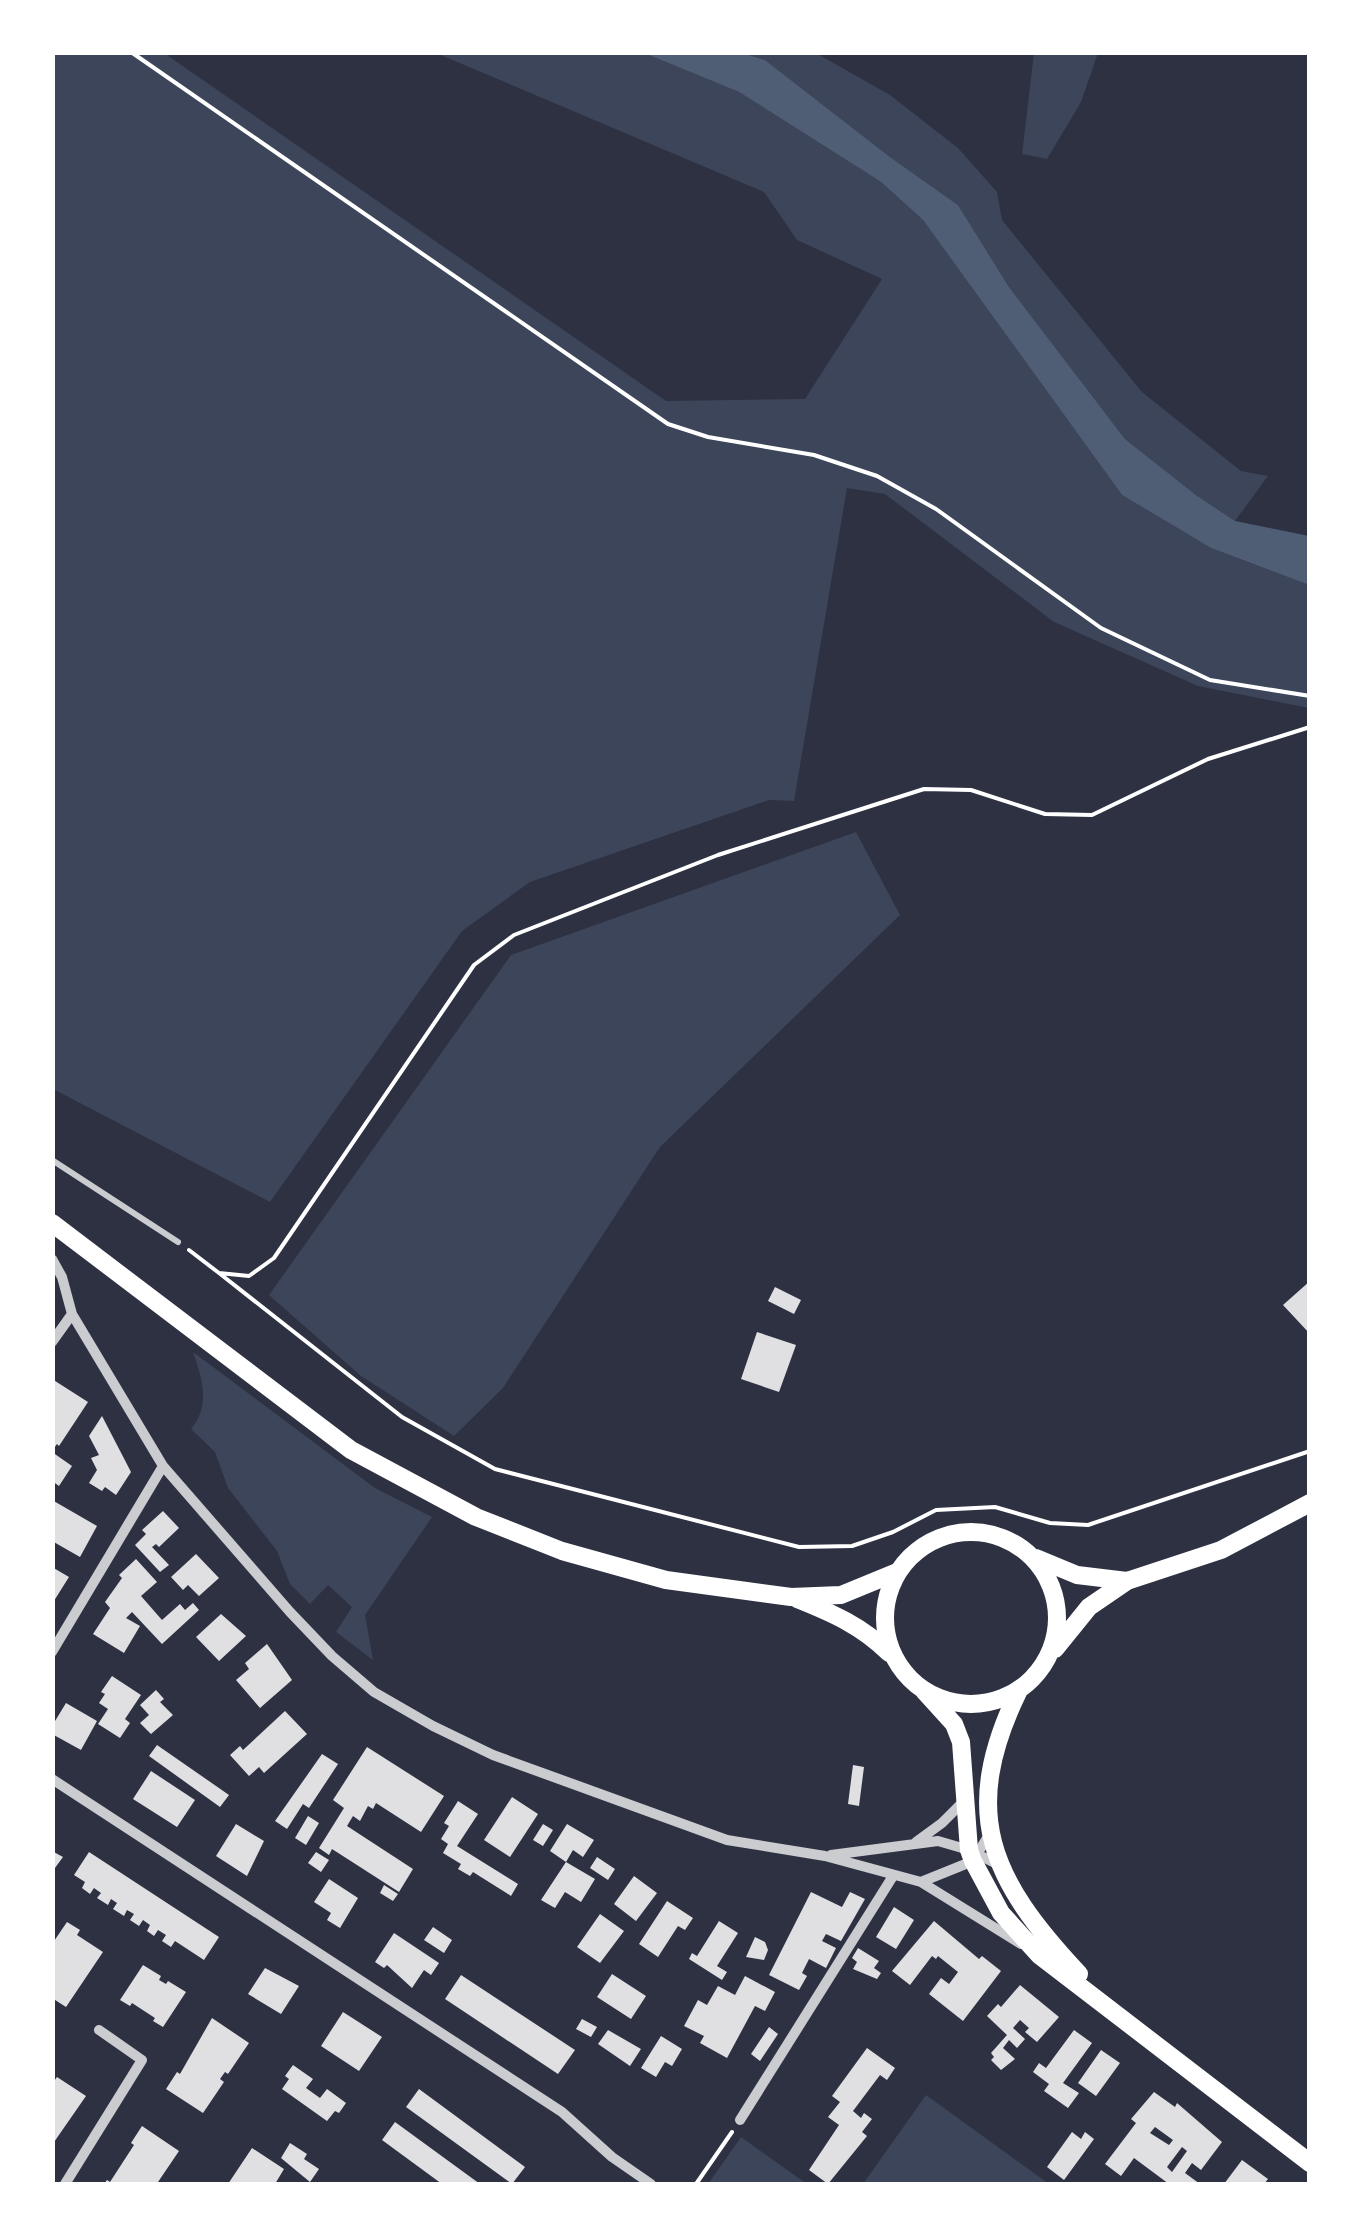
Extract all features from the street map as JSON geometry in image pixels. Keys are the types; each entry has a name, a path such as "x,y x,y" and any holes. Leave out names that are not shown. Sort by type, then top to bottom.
{"main road":[{"path":"52,1223 351,1450 476,1517 562,1551 666,1580 792,1597 841,1595 897,1572"},
{"path":"924,1691 947,1701 972,1705 1019,1690 1036,1675 1089,1606 1126,1581 1222,1550 1310,1502"},
{"path":"894,1658 885,1630 886,1600 897,1572 930,1541 962,1532 996,1534 1034,1558 1077,1575 1126,1581"},
{"path":"1034,1558 1049,1580 1057,1604 1056,1631 1048,1657"},
{"path":"792,1597 871,1634 954,1724 961,1742 964,1800 973,1855 1001,1913 1039,1955 1310,2163"},
{"path":"1019,1690 999,1731 988,1771 990,1832 999,1865 1037,1930 1110,2007"}],"street":[{"path":"52,1259 62,1277 72,1314 163,1466 332,1656 389,1700 494,1755 728,1840 825,1856 921,1882 1039,1955"},
{"path":"52,1342 72,1314"},
{"path":"52,1652 163,1466"},
{"path":"52,1779 562,2112 612,2157 651,2184"},
{"path":"915,1843 942,1824 964,1800"},
{"path":"921,1882 973,1855 990,1832"},
{"path":"825,1856 938,1842 999,1865"},
{"path":"740,2120 893,1876"},
{"path":"65,2184 142,2060 98,2030"}],"lane":[{"path":"52,1160 178,1242"}],"path":[{"path":"131,52 668,424 708,437 814,455 877,476 936,509 1101,628 1210,680 1310,696"},
{"path":"219,1273 250,1276 274,1258 474,965 514,935 718,854 924,789 971,790 1044,814 1092,815 1208,759 1310,727"},
{"path":"178,1242 402,1417 495,1468 799,1548 852,1546 894,1532 936,1510 995,1507 1050,1523 1088,1525 1310,1451"},
{"path":"696,2184 740,2120"}],"shaded area":[{"path":"53,53 164,53 666,401 805,399 882,279 797,240 764,192 436,53 644,53 739,92 881,182 923,220 1122,495 1211,548 1309,585 1309,708 1198,686 1054,622 885,494 847,488 794,801 769,800 530,882 462,931 270,1202 53,1089"},
{"path":"644,53 743,53 765,60 958,205 1009,287 1125,439 1235,521 1309,536 1309,585 1211,548 1122,495 923,220 881,182 739,92"},
{"path":"743,53 816,53 890,95 958,148 997,192 1002,220 1142,392 1241,471 1268,476 1235,521 1125,439 1009,287 958,205 765,60"},
{"path":"1034,53 1098,53 1081,102 1047,159 1022,154"},
{"path":"856,832 900,915 660,1147 503,1388 454,1436 361,1376 269,1295 511,955"},
{"path":"193,1352 375,1488 432,1517 365,1615 373,1660 336,1632 352,1607 328,1585 310,1604 290,1584 277,1551 228,1488 215,1452 191,1429 203,1401 202,1381"},
{"path":"926,2095 1049,2184 863,2184"},
{"path":"741,2137 807,2184 708,2184"}],"building":[{"path":"1310,1281 1310,1334 1283,1305"},
{"path":"775,1287 801,1300 794,1314 768,1301"},
{"path":"757,1332 796,1345 779,1392 741,1379"},
{"path":"52,1379 88,1402 52,1451"},
{"path":"102,1416 131,1472 116,1495 89,1483 97,1470 91,1458 99,1455 89,1436"},
{"path":"52,1452 72,1466 59,1486 52,1481"},
{"path":"52,1500 97,1526 80,1557 52,1541"},
{"path":"163,1511 179,1528 159,1547 152,1547 169,1565 160,1572 135,1545 146,1534 142,1530"},
{"path":"196,1554 219,1578 199,1596 188,1585 183,1590 171,1577"},
{"path":"136,1559 157,1582 141,1596 162,1620 180,1604 185,1610 193,1603 199,1610 162,1644 132,1612 126,1618 140,1626 124,1653 93,1634 110,1608 105,1602 122,1578 119,1575"},
{"path":"52,1567 69,1577 52,1604"},
{"path":"221,1614 246,1636 219,1661 196,1637"},
{"path":"267,1644 292,1680 260,1708 236,1680 249,1669 245,1663"},
{"path":"112,1676 141,1695 125,1719 130,1723 120,1738 98,1724 108,1709 99,1703 105,1694 101,1692"},
{"path":"156,1690 164,1699 160,1702 173,1715 151,1734 140,1723 149,1715 140,1705"},
{"path":"66,1703 97,1721 81,1750 52,1734 52,1726"},
{"path":"285,1711 307,1734 264,1773 259,1767 249,1776 230,1755 240,1746 243,1750"},
{"path":"157,1745 229,1795 220,1807 149,1756"},
{"path":"367,1747 444,1796 421,1832 376,1803 373,1809 368,1806 360,1821 353,1816 347,1826 413,1869 399,1892 332,1849 329,1855 319,1848 344,1808 333,1800"},
{"path":"322,1754 338,1764 309,1808 303,1804 287,1829 275,1821"},
{"path":"853,1765 864,1767 859,1806 848,1804"},
{"path":"151,1771 195,1800 177,1827 133,1799"},
{"path":"512,1797 538,1814 510,1857 484,1840"},
{"path":"458,1801 478,1814 457,1846 518,1884 511,1896 473,1872 470,1876 458,1869 461,1864 443,1853 448,1844 441,1839 449,1826 444,1823"},
{"path":"308,1816 319,1823 306,1845 295,1838"},
{"path":"236,1824 264,1841 247,1876 216,1856"},
{"path":"543,1824 553,1830 543,1846 533,1840"},
{"path":"567,1824 594,1840 583,1857 573,1850 566,1862 550,1851"},
{"path":"52,1851 63,1857 52,1872"},
{"path":"89,1852 219,1937 204,1960 175,1941 171,1947 162,1941 166,1935 158,1930 154,1936 147,1931 150,1925 143,1920 139,1926 130,1920 134,1914 127,1910 124,1916 113,1909 117,1903 111,1899 108,1905 97,1898 101,1893 94,1888 90,1894 82,1888 85,1882 74,1875"},
{"path":"316,1852 329,1860 321,1872 308,1863"},
{"path":"597,1857 615,1869 608,1880 590,1868"},
{"path":"566,1862 595,1879 581,1902 565,1892 555,1908 541,1900"},
{"path":"634,1876 657,1893 636,1921 614,1904"},
{"path":"329,1879 358,1898 340,1928 327,1920 331,1913 314,1902"},
{"path":"384,1885 398,1894 393,1901 380,1893"},
{"path":"811,1892 842,1907 850,1892 865,1899 841,1941 826,1934 822,1941 836,1948 826,1968 809,1959 802,1973 807,1976 799,1990 769,1975"},
{"path":"667,1901 693,1918 685,1930 678,1926 658,1957 639,1944"},
{"path":"894,1907 914,1920 896,1949 876,1937"},
{"path":"600,1914 624,1931 600,1963 577,1947"},
{"path":"719,1921 738,1933 717,1966 727,1972 722,1980 689,1959 692,1953 697,1956"},
{"path":"934,1921 979,1959 982,1956 1001,1971 963,2021 929,1994 941,1978 949,1984 958,1972 938,1956 932,1956 910,1985 892,1971"},
{"path":"67,1922 80,1930 77,1935 103,1952 66,2007 52,1998 52,1944"},
{"path":"433,1927 452,1940 444,1953 424,1940"},
{"path":"394,1933 439,1963 431,1975 424,1970 412,1988 387,1965 384,1968 375,1962"},
{"path":"755,1937 765,1942 768,1950 764,1960 746,1957"},
{"path":"858,1948 879,1961 874,1968 881,1973 877,1979 853,1969 857,1962 852,1958"},
{"path":"143,1965 161,1976 159,1980 186,1992 163,2027 132,2003 130,2006 120,2000"},
{"path":"265,1968 299,1986 281,2014 248,1994"},
{"path":"612,1974 646,1996 631,2019 597,1997"},
{"path":"461,1975 575,2050 558,2074 445,1999"},
{"path":"745,1976 775,1992 765,2011 755,2006 727,2058 700,2043 704,2036 684,2026 698,2000 707,2005 718,1986 735,1995"},
{"path":"1020,1985 1059,2017 1037,2042 1025,2032 1029,2028 1020,2020 1013,2028 1025,2039 1017,2048 1009,2040 1003,2048 1015,2059 1001,2070 991,2060 991,2053 1007,2035 987,2016 998,2004 1001,2007"},
{"path":"343,2012 382,2037 359,2071 321,2046"},
{"path":"212,2018 249,2043 228,2074 225,2072 220,2079 224,2082 203,2113 166,2089 177,2072 180,2074"},
{"path":"582,2019 597,2027 591,2037 576,2029"},
{"path":"769,2027 778,2034 760,2061 751,2054"},
{"path":"608,2030 641,2049 630,2066 598,2044"},
{"path":"1074,2030 1092,2043 1063,2083 1079,2093 1068,2108 1044,2091 1049,2084 1033,2072 1039,2063 1046,2068"},
{"path":"661,2036 682,2049 672,2066 665,2062 656,2077 641,2068"},
{"path":"867,2048 895,2068 887,2080 880,2075 853,2111 861,2118 864,2113 872,2119 862,2132 867,2136 828,2184 809,2170 839,2125 828,2117 840,2102 832,2096"},
{"path":"1101,2050 1120,2063 1096,2096 1078,2083"},
{"path":"293,2065 313,2079 306,2088 320,2098 327,2089 346,2103 339,2113 335,2111 327,2121 282,2089"},
{"path":"57,2077 86,2096 52,2145 52,2084"},
{"path":"419,2089 525,2167 512,2184 406,2107"},
{"path":"1154,2092 1175,2107 1177,2103 1222,2142 1201,2170 1192,2163 1185,2173 1200,2184 1169,2184 1134,2158 1121,2176 1105,2164 1136,2123 1131,2119","holes":["1155,2127 1173,2140 1169,2145 1150,2133","1182,2147 1187,2151 1172,2172 1167,2167"]},
{"path":"395,2122 480,2184 442,2184 382,2140"},
{"path":"142,2126 179,2151 158,2182 104,2184 110,2182"},
{"path":"1072,2132 1081,2139 1085,2132 1094,2139 1064,2180 1047,2167"},
{"path":"290,2143 307,2154 304,2159 319,2169 310,2182 281,2158"},
{"path":"252,2148 284,2169 275,2184 228,2184"},
{"path":"1242,2160 1268,2179 1264,2184 1224,2184"}]}
